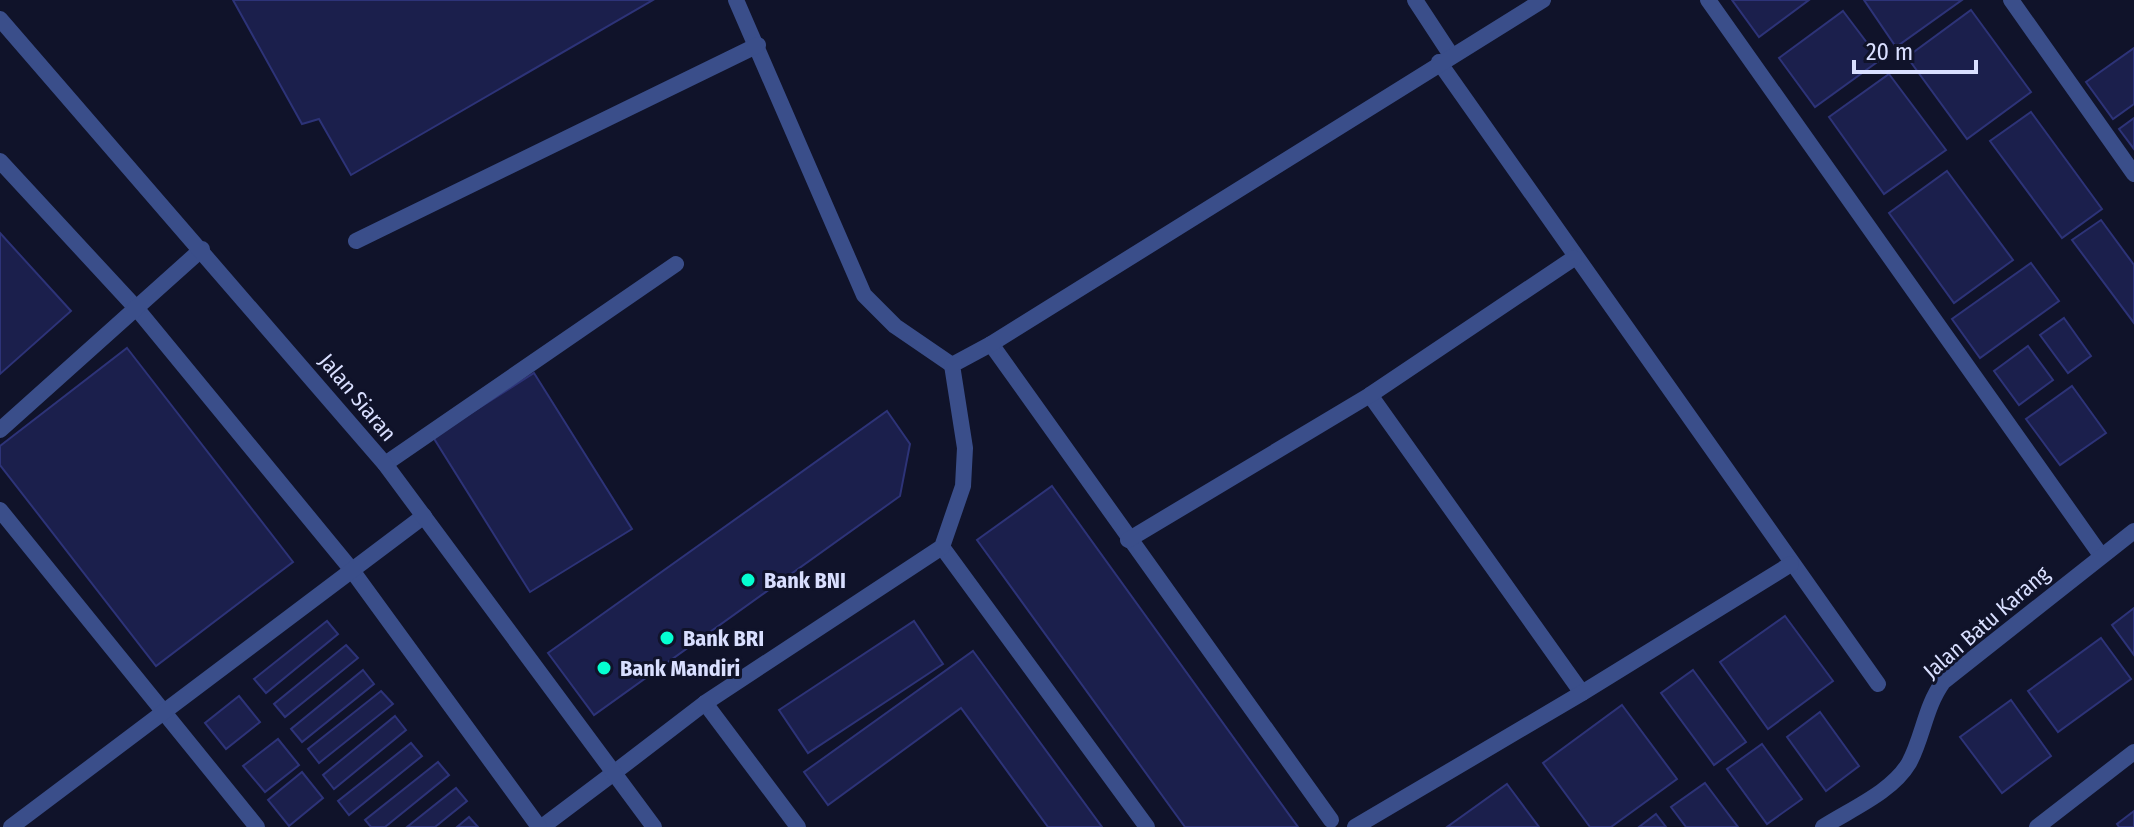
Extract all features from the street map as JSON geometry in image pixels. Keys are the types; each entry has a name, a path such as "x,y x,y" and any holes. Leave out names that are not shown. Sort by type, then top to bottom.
{"street":[{"path":"0,161 137,309 351,569 541,827 705,703 942,547 963,486 965,448 952,365 895,326 864,295 736,0"},
{"path":"1415,0 1445,58 1574,258 1878,684"},
{"path":"952,365 991,344 1445,58 1543,0"},
{"path":"1708,0 2100,554"},
{"path":"2011,0 2134,174"},
{"name":"Jalan Siaran","path":"0,19 385,464 654,827"},
{"path":"356,241 758,45"},
{"path":"0,430 202,249"},
{"path":"1128,540 1370,395 1574,258"},
{"path":"385,464 676,264"},
{"path":"991,344 1128,540 1331,820"},
{"path":"1370,395 1582,693"},
{"path":"0,510 257,827"},
{"path":"11,827 424,516"},
{"name":"Jalan Batu Karang","path":"1823,827 1897,779 1910,762 1931,699 1943,682 2100,554 2134,531"},
{"path":"942,547 1147,827"},
{"path":"1355,827 1582,693 1791,564"},
{"path":"705,703 798,827"},
{"path":"2037,827 2134,752"}],"building":[{"path":"233,0 653,0 351,175 319,119 302,124"},
{"path":"1732,0 1809,0 1759,37"},
{"path":"1864,0 1962,0 1896,47"},
{"path":"1971,10 2031,92 1967,139 1907,57"},
{"path":"1843,11 1880,60 1815,107 1779,58"},
{"path":"2134,48 2134,104 2113,119 2086,82"},
{"path":"1889,74 1946,150 1884,194 1829,117"},
{"path":"2031,112 2102,209 2062,238 1990,141"},
{"path":"2134,118 2134,149 2119,129"},
{"path":"1947,171 2013,260 1954,303 1889,213"},
{"path":"2101,220 2134,265 2134,323 2072,240"},
{"path":"0,233 71,311 0,374"},
{"path":"2031,263 2059,301 1980,358 1952,319"},
{"path":"2064,318 2091,356 2068,373 2040,335"},
{"path":"2028,346 2053,380 2019,405 1994,371"},
{"path":"127,348 293,562 156,666 0,465 0,446"},
{"path":"534,373 632,529 530,592 433,437"},
{"path":"2072,386 2106,433 2060,465 2026,419"},
{"path":"887,411 910,444 900,496 594,715 548,653"},
{"path":"1052,486 1298,827 1185,827 977,540"},
{"path":"2134,608 2134,655 2112,625"},
{"path":"1785,616 1833,681 1768,729 1720,662"},
{"path":"327,621 338,634 266,693 254,679"},
{"path":"914,621 943,664 808,753 779,710"},
{"path":"2101,638 2131,679 2058,732 2028,691"},
{"path":"346,645 358,658 285,717 274,704"},
{"path":"973,651 1102,827 1048,827 961,708 828,805 804,772"},
{"path":"363,670 374,684 302,742 291,729"},
{"path":"1693,670 1746,742 1714,765 1661,693"},
{"path":"381,691 393,704 319,763 308,749"},
{"path":"239,696 260,722 226,749 205,723"},
{"path":"2011,700 2051,756 2002,793 1960,737"},
{"path":"1622,705 1677,779 1611,827 1590,827 1543,763"},
{"path":"1820,712 1859,766 1826,791 1787,737"},
{"path":"395,716 406,730 334,789 323,775"},
{"path":"278,739 299,765 265,792 243,766"},
{"path":"411,743 422,756 349,815 338,801"},
{"path":"1762,744 1802,799 1767,824 1727,769"},
{"path":"438,762 449,775 385,827 371,827 365,820"},
{"path":"302,772 323,798 289,826 268,800"},
{"path":"1705,783 1738,827 1686,827 1671,807"},
{"path":"1507,784 1539,827 1447,827"},
{"path":"456,788 467,801 435,827 407,827"},
{"path":"2134,811 2134,827 2119,827 2117,824"},
{"path":"1656,814 1666,827 1639,827"},
{"path":"469,817 478,827 457,827"}],"place":[{"name":"Bank BNI","path":"748,580"},
{"name":"Bank BRI","path":"667,638"},
{"name":"Bank Mandiri","path":"604,668"}]}
